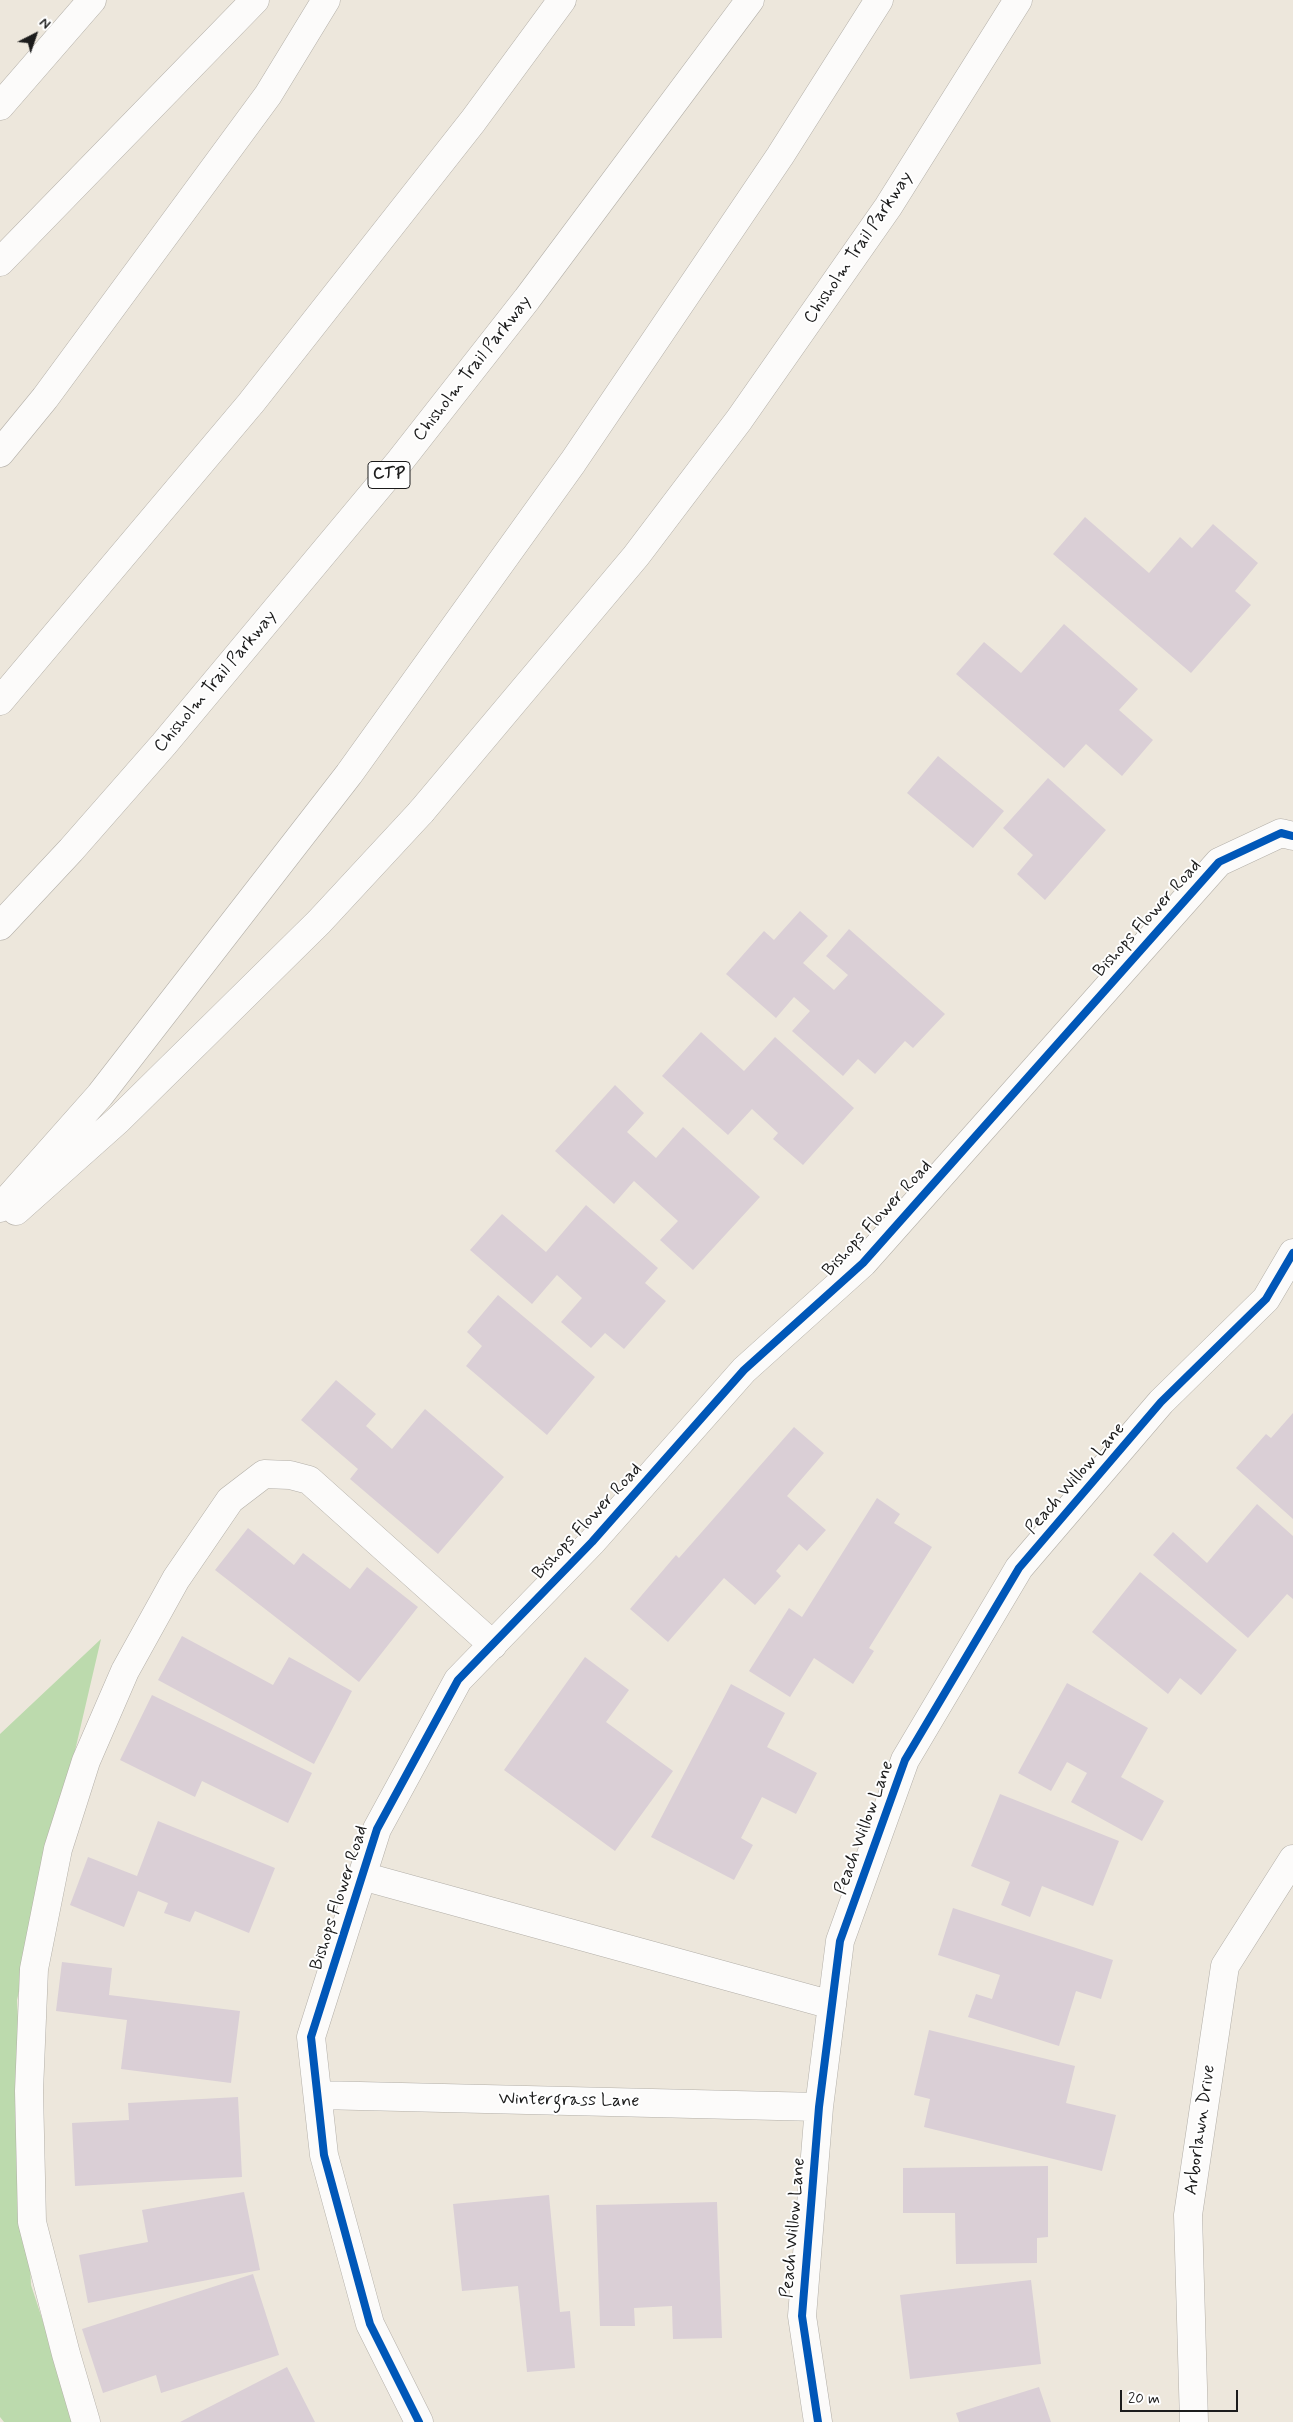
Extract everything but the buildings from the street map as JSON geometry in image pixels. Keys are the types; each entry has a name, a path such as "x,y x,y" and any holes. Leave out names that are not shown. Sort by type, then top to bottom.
{"main road":[{"path":"0,106 92,0"},
{"path":"0,262 256,0"},
{"path":"0,453 45,398 268,95 326,0"},
{"path":"0,701 251,403 473,121 562,0"},
{"name":"Chisholm Trail Parkway","path":"0,926 71,850 164,744 400,461 527,299 750,0"},
{"path":"0,1208 100,1095 349,774 573,462 780,156 879,0"},
{"name":"Chisholm Trail Parkway","path":"0,1225 118,1120 319,922 421,812 636,556 739,420 888,207 1018,0"},
{"name":"Bishops Flower Road","path":"418,2422 370,2324 324,2155 311,2037 377,1828 458,1680 592,1542 744,1370 863,1262 1219,862 1281,833 1293,836"},
{"name":"Peach Willow Lane","path":"818,2422 802,2316 819,2107 840,1941 905,1760 1019,1568 1161,1402 1266,1299 1293,1253"},
{"path":"86,2422 66,2354 32,2222 29,2091 34,1978 58,1849 86,1761 125,1671 176,1579 230,1500 264,1474 290,1475 309,1480 493,1645"},
{"name":"Arborlawn Drive","path":"1194,2422 1188,2216 1225,1966 1293,1859"},
{"path":"362,1876 832,2005"},
{"name":"Wintergrass Lane","path":"318,2095 819,2107"}],"green space":[{"path":"101,1639 17,2000 31,2285 76,2422 4,2422 0,2417 0,1734"}],"cycle path":[{"path":"419,2422 370,2324 324,2155 311,2037 377,1829 458,1680 592,1542 744,1370 863,1263 1219,862 1281,833 1293,836"},
{"path":"818,2422 802,2316 819,2107 840,1941 905,1760 1019,1568 1161,1402 1266,1299 1293,1253"}]}
